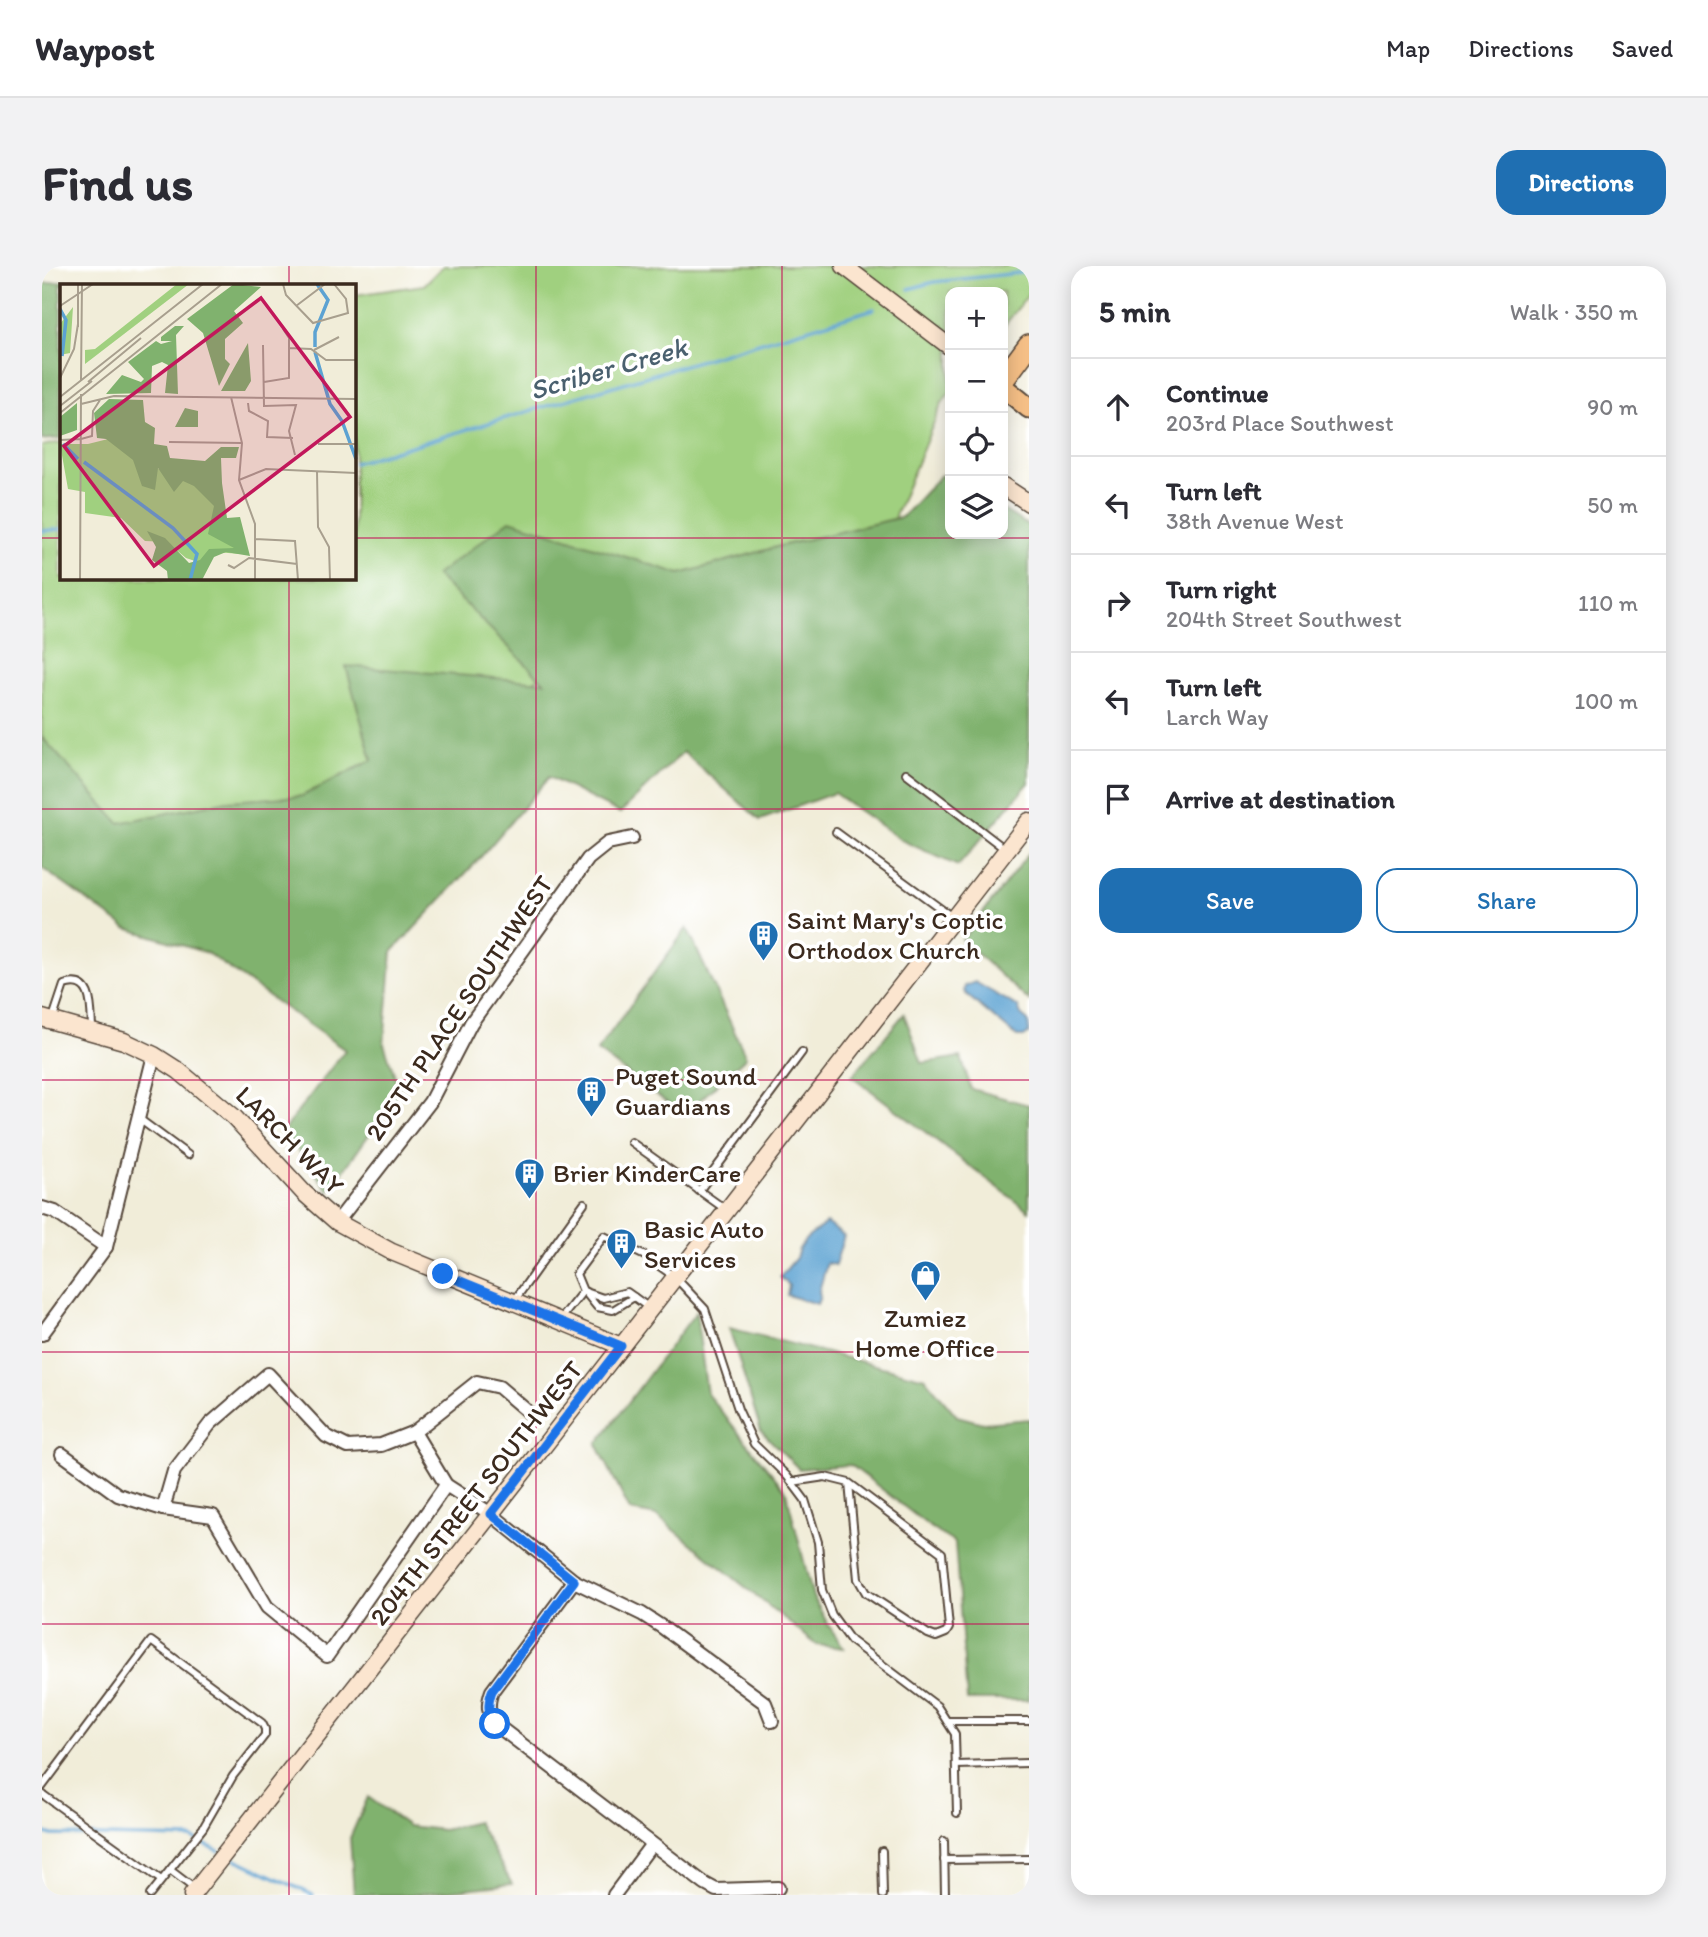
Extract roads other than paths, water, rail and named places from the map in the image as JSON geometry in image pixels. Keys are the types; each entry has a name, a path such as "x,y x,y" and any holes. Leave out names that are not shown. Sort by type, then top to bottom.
{"highway":[{"path":"1008,373 1029,345"}],"main road":[{"path":"1008,391 1029,408"}],"street":[{"path":"844,266 945,343"},
{"path":"1008,489 1029,503"},
{"name":"204TH STREET SOUTHWEST","path":"194,1893 1029,821"},
{"name":"205TH PLACE SOUTHWEST","path":"337,1222 430,1102 471,1023 587,859 608,843 632,838"},
{"name":"LARCH WAY","path":"47,1020 124,1041 179,1070 234,1117 304,1194 337,1222 392,1252 621,1346"},
{"path":"42,1334 106,1247 154,1055"},
{"path":"42,1208 55,1212 106,1247"},
{"path":"163,1509 174,1471 210,1424 268,1374 326,1436 348,1447 381,1446 414,1432 477,1382 499,1387 527,1410"},
{"path":"414,1432 446,1485 491,1514 574,1581 642,1614 662,1627 765,1703 772,1721"},
{"path":"62,1454 118,1495 163,1509 212,1516 267,1607 327,1656 446,1485"},
{"path":"574,1581 492,1691 488,1712 495,1724 716,1890 778,1888"},
{"path":"614,1895 652,1844"}],"lane":[{"path":"906,773 1007,850"},
{"path":"836,832 954,918"},
{"path":"47,1020 64,985 80,983 91,1002 92,1032"},
{"path":"699,1191 802,1052"},
{"path":"138,1118 188,1155"},
{"path":"631,1142 726,1210"},
{"path":"513,1303 584,1203"},
{"path":"634,1297 614,1311 597,1307 583,1291 576,1274 604,1236 645,1256 675,1277 705,1308 738,1409 754,1444 792,1482 805,1500 818,1542 822,1590 832,1615 851,1640 937,1706 955,1734 957,1813"},
{"path":"583,1291 603,1297 627,1292 650,1308"},
{"path":"559,1321 583,1291"},
{"path":"792,1482 825,1477 849,1483 942,1553 949,1628 946,1633 936,1636 928,1634 861,1587 849,1483"},
{"path":"42,1787 151,1641 262,1723 265,1735 233,1776 204,1828 152,1892 162,1895"},
{"path":"947,1721 1029,1721"},
{"path":"956,1765 1029,1763"},
{"path":"42,1794 161,1880"},
{"path":"944,1842 945,1895"},
{"path":"882,1851 883,1895"},
{"path":"944,1860 1029,1859"},
{"path":"170,1870 194,1893"}],"water":[{"path":"975,982 1018,1007 1021,1015 1028,1021 1029,1033 1024,1037 1017,1037 968,996 964,991 965,986"},
{"path":"826,1223 844,1236 835,1265 827,1263 817,1304 787,1295 789,1285 780,1277 796,1258 806,1239"}],"waterway":[{"name":"Scriber Creek","path":"909,289 934,282 1029,272"},
{"name":"Scriber Creek","path":"355,463 874,309"},
{"name":"Scriber Creek","path":"42,531 60,529"},
{"path":"42,1832 52,1835 191,1838 219,1851"},
{"path":"229,1856 313,1895"}],"place":[{"name":"Saint Mary's Coptic Orthodox Church","path":"764,962"},
{"name":"Puget Sound Guardians","path":"592,1118"},
{"name":"Brier KinderCare","path":"530,1200"},
{"name":"Basic Auto Services","path":"621,1271"},
{"name":"Zumiez Home Office","path":"925,1302"}]}
